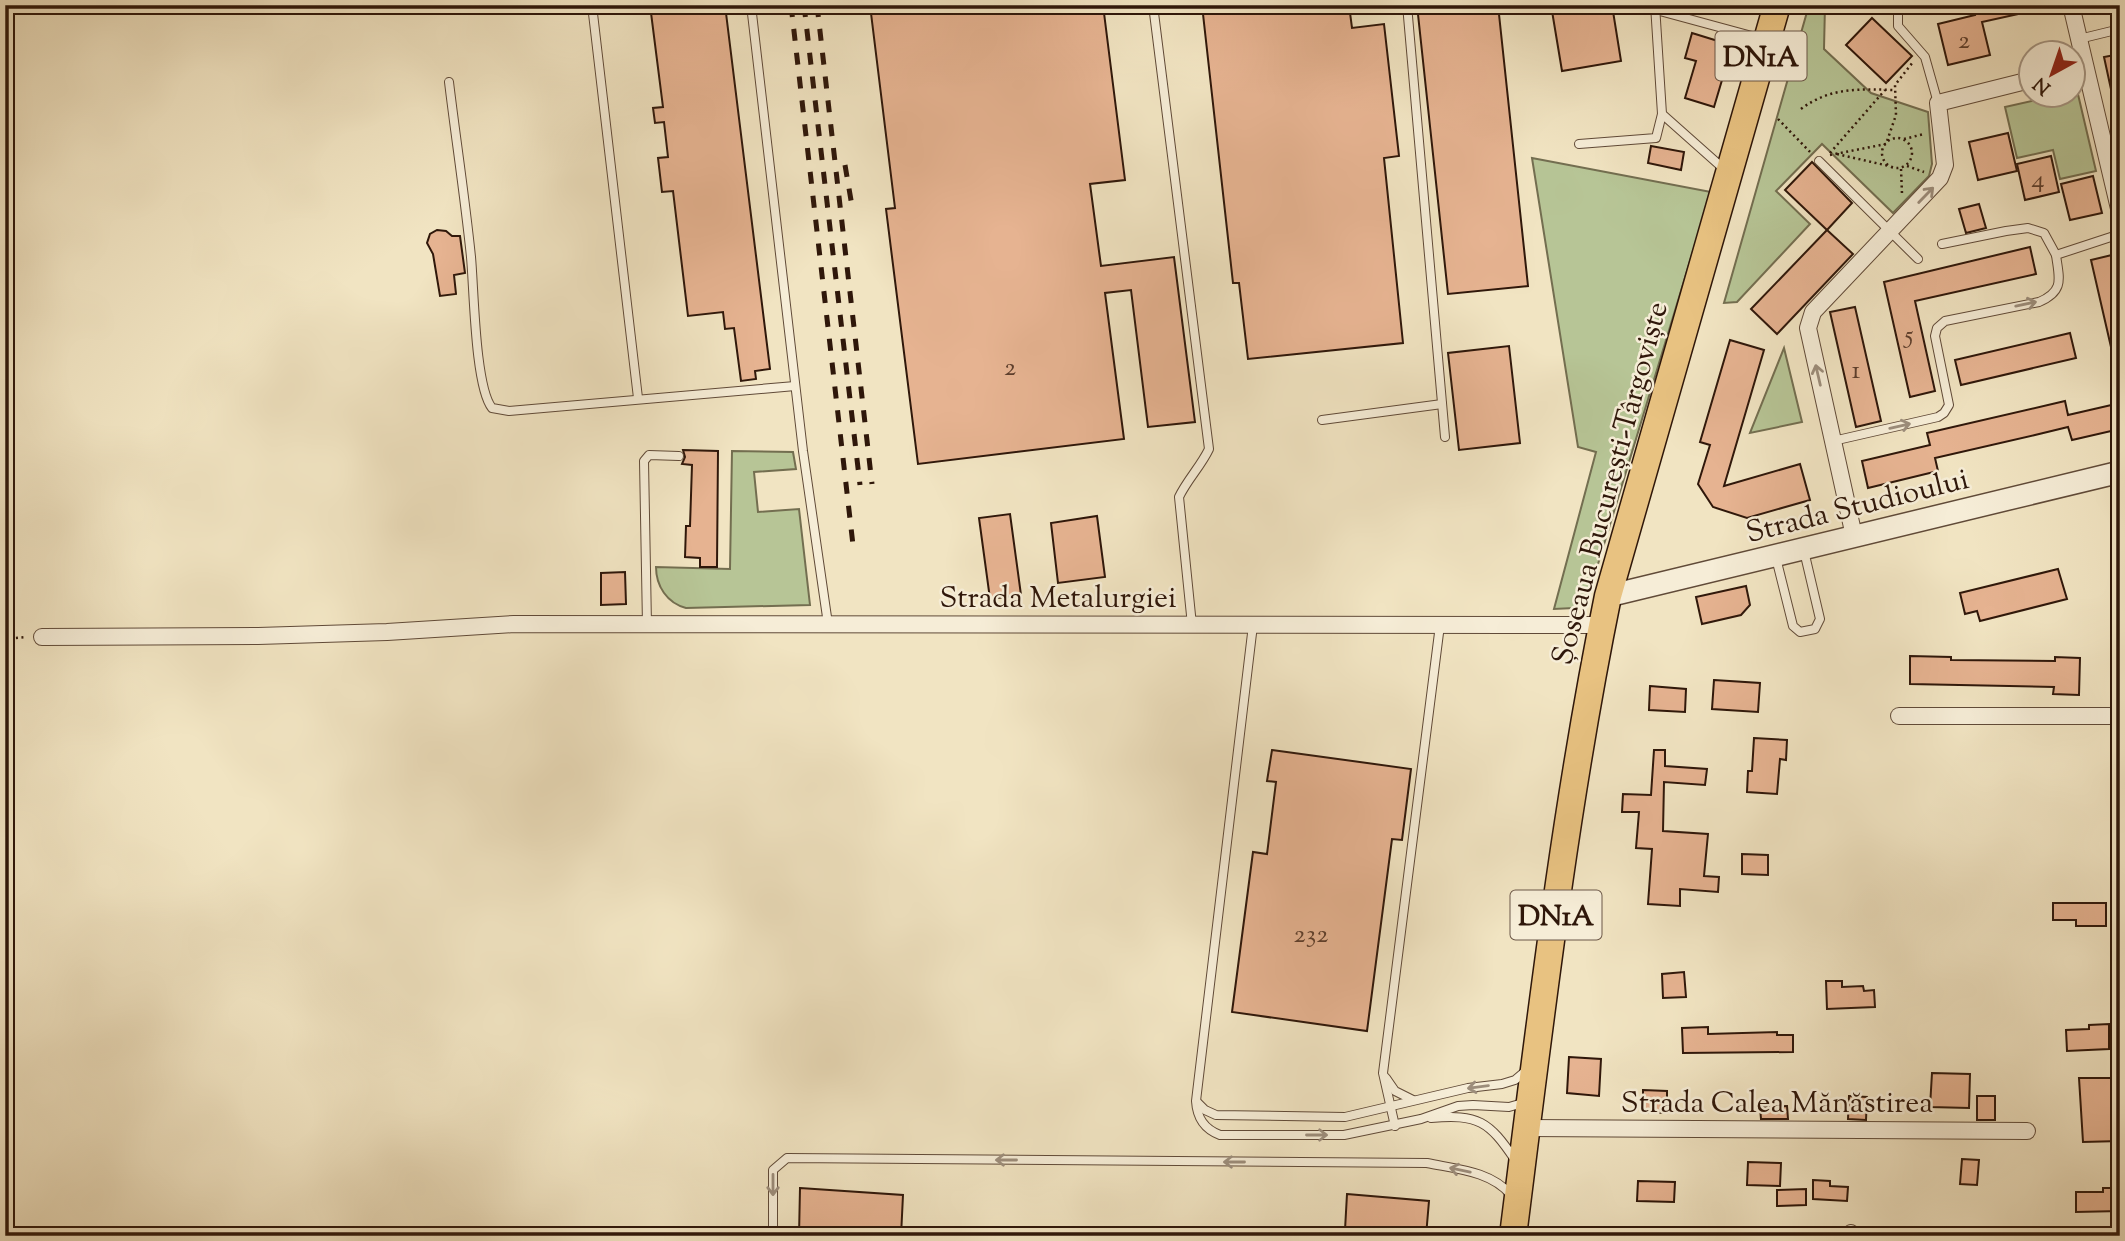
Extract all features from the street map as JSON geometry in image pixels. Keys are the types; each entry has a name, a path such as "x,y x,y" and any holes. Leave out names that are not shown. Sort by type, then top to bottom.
{"main road":[{"name":"Șoseaua București-Târgoviște","path":"1513,1236 1535,1057 1593,664 1608,596 1776,5"}],"street":[{"path":"2071,5 2079,38"},
{"path":"1854,536 1808,328 1809,318 1936,184 1944,172 1938,103 2016,84"},
{"path":"2086,93 2120,213"},
{"name":"Strada Studioului","path":"1608,596 2120,471"},
{"name":"Strada Metalurgiei","path":"42,637 258,636 514,624 1602,625"},
{"path":"1899,716 2120,716"},
{"name":"Strada Calea Mănăstirea","path":"1527,1128 2027,1132"}],"lane":[{"path":"592,5 638,398"},
{"path":"751,5 795,386 828,625"},
{"path":"1153,5 1209,449 1179,498 1192,625"},
{"path":"1407,5 1445,437"},
{"path":"1905,5 1898,13 1898,26 1922,52 1928,64 1938,103"},
{"path":"1579,144 1656,138 1662,114 1655,8 1766,40"},
{"path":"2083,38 2120,29"},
{"path":"449,82 470,254 481,374 487,401 492,408 509,411 795,386"},
{"path":"1662,114 1727,172"},
{"path":"1819,161 1918,260"},
{"path":"1833,442 1938,417 1944,413 1949,405 1935,336 1937,328 1945,321 2039,302 2052,297 2058,286 2056,256 2044,233 2028,228 1942,244"},
{"path":"2056,256 2120,234"},
{"path":"1322,421 1442,404"},
{"path":"647,625 644,461 649,455 679,456"},
{"path":"1775,555 1793,626 1800,632 1815,629 1820,619 1803,548"},
{"path":"1253,625 1196,1101 1200,1120 1209,1130 1220,1135 1344,1135 1395,1126 1458,1106 1509,1107 1523,1103 1531,1097"},
{"path":"1395,1126 1383,1073 1440,625"},
{"path":"1196,1101 1205,1110 1216,1115 1345,1117 1468,1088 1503,1084 1515,1080 1530,1066 1535,1057"},
{"path":"1383,1073 1395,1091 1414,1100"},
{"path":"1421,1119 1461,1116 1479,1122 1500,1139 1521,1170"},
{"path":"773,1236 773,1170 788,1158 1427,1163 1478,1174 1501,1183 1517,1203"}],"path":[{"path":"1889,166 1883,155 1896,115 1894,90 1898,80 1922,52"},
{"path":"1801,109 1829,93 1854,89 1894,90"},
{"path":"1885,90 1827,155 1941,130"},
{"path":"1778,119 1819,161"},
{"path":"1835,154 1901,168 1910,161 1911,149 1903,139"},
{"path":"5,639 42,637"}],"green space":[{"path":"1809,5 1825,5 1824,49 1871,93 1928,112 1932,164 1929,176 1893,213 1822,144 1776,191 1810,224 1737,302 1724,303"},
{"path":"2016,105 2016,108 2081,108 2096,171 2060,179 2053,150 2017,158 2005,107"},
{"path":"1532,158 1711,192 1588,597 1574,608 1554,609 1596,452 1578,447"},
{"path":"1784,348 1802,422 1750,433"},
{"path":"732,451 793,452 796,469 754,472 758,512 799,509 810,605 686,608 668,598 660,587 656,567 730,569"}],"building":[{"path":"650,5 725,5 770,369 755,371 756,379 741,381 734,328 725,329 723,312 688,316 673,191 662,192 658,158 668,157 664,122 655,123 653,108 663,107"},
{"path":"870,5 1103,5 1125,180 1090,184 1101,266 1174,257 1195,422 1148,427 1131,290 1105,293 1124,439 918,464 886,209 895,208"},
{"path":"1202,5 1349,5 1352,28 1384,24 1399,156 1384,158 1403,343 1248,359 1239,283 1233,283"},
{"path":"1417,5 1498,5 1528,286 1448,294"},
{"path":"1551,5 1612,5 1621,61 1562,71"},
{"path":"1973,5 2031,5 2032,11 1982,22 1990,55 1948,65 1938,24 1975,15"},
{"path":"1872,18 1912,56 1886,83 1846,45"},
{"path":"1692,33 1747,50 1739,74 1725,70 1714,107 1685,98 1696,61 1685,58"},
{"path":"2120,54 2120,102 2114,103 2104,57"},
{"path":"2008,133 2017,171 1978,180 1969,142"},
{"path":"1651,146 1684,152 1681,170 1648,163"},
{"path":"2051,156 2059,192 2025,200 2017,164"},
{"path":"1812,162 1852,203 1827,230 1785,190"},
{"path":"2093,176 2102,213 2070,220 2061,184"},
{"path":"1979,204 1986,228 1966,233 1959,209"},
{"path":"437,230 460,236 465,273 454,275 456,294 440,296 433,254 427,243 430,234"},
{"path":"1827,230 1853,254 1777,334 1751,309"},
{"path":"2030,247 2036,274 1915,301 1935,391 1910,397 1884,282"},
{"path":"2116,254 2120,270 2120,359 2114,360 2091,260"},
{"path":"1855,307 1881,421 1856,427 1830,312"},
{"path":"2070,333 2076,358 1961,385 1955,360"},
{"path":"1730,340 1764,350 1724,486 1800,464 1810,500 1747,518 1713,507 1698,484 1710,445 1700,442"},
{"path":"1509,346 1520,443 1459,450 1448,353"},
{"path":"2065,401 2068,415 2120,403 2120,429 2072,440 2068,427 1935,458 1938,471 1868,488 1862,461 1930,445 1927,433"},
{"path":"683,450 718,451 717,567 700,567 700,558 685,557 686,526 690,526 692,465 682,464 685,457"},
{"path":"1010,514 1021,595 990,599 979,518"},
{"path":"1097,516 1105,577 1058,583 1051,523"},
{"path":"2058,569 2067,599 1980,621 1977,611 1965,614 1960,593"},
{"path":"625,572 626,604 601,605 601,573"},
{"path":"1746,586 1750,605 1741,615 1702,624 1696,597"},
{"path":"1910,656 1951,657 1951,660 2055,661 2055,657 2080,658 2079,695 2053,694 2054,687 1910,684"},
{"path":"1714,680 1760,683 1758,712 1712,709"},
{"path":"1650,686 1686,689 1685,712 1649,710"},
{"path":"1754,738 1787,740 1786,760 1780,759 1777,794 1747,792 1748,771 1752,771"},
{"path":"1272,750 1411,769 1402,840 1392,839 1367,1031 1232,1012 1253,852 1267,854 1276,782 1267,781"},
{"path":"1654,750 1665,750 1665,766 1707,769 1705,785 1664,782 1663,831 1708,834 1704,876 1719,877 1718,892 1680,889 1680,906 1648,904 1652,849 1636,848 1639,812 1622,812 1623,794 1651,795"},
{"path":"1742,854 1768,855 1768,875 1742,874"},
{"path":"2053,903 2106,903 2106,926 2076,926 2076,920 2053,920"},
{"path":"1684,972 1686,997 1663,998 1662,974"},
{"path":"1826,981 1842,981 1842,987 1863,986 1864,991 1874,990 1875,1007 1827,1009"},
{"path":"2109,1024 2109,1049 2067,1051 2066,1030 2089,1029 2089,1025"},
{"path":"1708,1027 1708,1034 1777,1032 1777,1035 1793,1035 1793,1052 1683,1053 1682,1028"},
{"path":"1569,1057 1601,1059 1599,1096 1567,1093"},
{"path":"1932,1073 1970,1074 1969,1108 1930,1107"},
{"path":"2079,1078 2117,1078 2120,1141 2083,1142"},
{"path":"1643,1090 1667,1091 1667,1113 1643,1112"},
{"path":"1849,1096 1867,1097 1866,1120 1848,1119"},
{"path":"1977,1096 1995,1096 1995,1120 1977,1120"},
{"path":"1787,1106 1788,1119 1761,1119 1760,1107"},
{"path":"1962,1159 1979,1160 1977,1185 1960,1184"},
{"path":"1748,1162 1781,1163 1780,1186 1747,1185"},
{"path":"1813,1180 1830,1181 1830,1186 1848,1187 1847,1201 1813,1199"},
{"path":"1638,1181 1675,1182 1674,1202 1637,1201"},
{"path":"800,1188 903,1195 901,1236 799,1236"},
{"path":"2103,1188 2120,1188 2120,1211 2076,1212 2076,1192 2103,1192"},
{"path":"1806,1189 1806,1205 1777,1206 1777,1190"},
{"path":"1347,1194 1429,1201 1426,1236 1345,1230"}],"railway":[{"path":"791,5 853,545"},
{"path":"804,5 860,485"},
{"path":"817,5 872,484"},
{"path":"845,165 853,212"}]}
